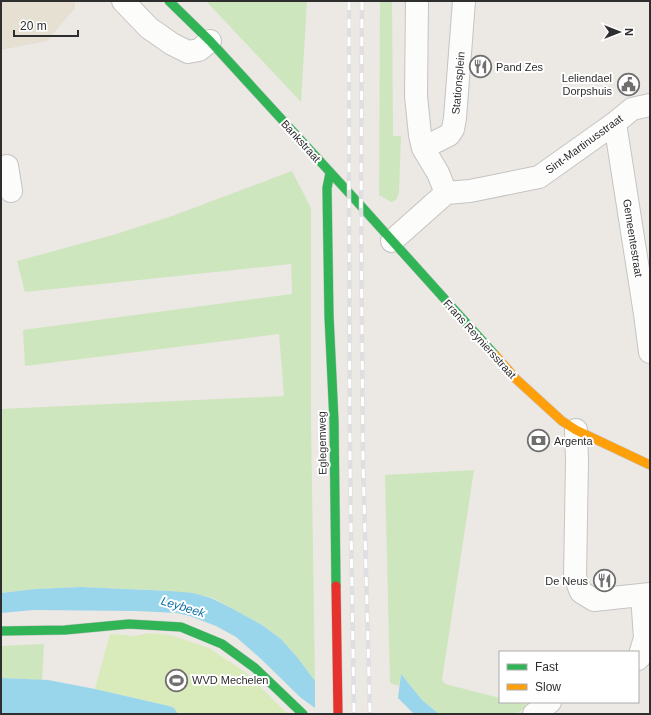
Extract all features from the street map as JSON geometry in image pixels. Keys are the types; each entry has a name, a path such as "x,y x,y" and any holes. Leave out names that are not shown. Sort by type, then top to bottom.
{"street":[{"path":"123,1 149,28 172,44 188,52 199,50 210,41"},
{"name":"Bankstraat","path":"169,1 210,41 392,242"},
{"path":"392,242 446,193 438,173 423,148 420,135 416,96 417,1"},
{"name":"Stationsplein","path":"423,148 449,135 453,129 457,98 464,1"},
{"name":"Sint-Martinusstraat","path":"446,193 470,191 539,177 615,123 632,109 650,105"},
{"name":"Gemeentestraat","path":"615,123 650,352"},
{"path":"1,168 7,166 11,191"},
{"name":"Eglegemweg","path":"330,173 327,188 329,316 334,421 338,710"},
{"name":"Frans Reyniersstraat","path":"392,242 516,379 562,421 576,430 650,464"},
{"path":"576,430 577,461 575,577 582,592 594,600 646,595 645,638 639,658"},
{"path":"1,631 65,630 128,624 181,627 222,644 255,668 303,714"},
{"path":"534,714 549,703"}],"shaded area":[{"path":"1,1 75,1 75,8 47,41 1,50"}],"green space":[{"path":"206,1 307,1 301,102"},
{"path":"380,1 392,1 393,136 401,136 399,193 396,200 391,202 379,195"},
{"path":"292,171 311,208 311,423 315,681 281,639 262,625 211,597 170,591 81,587 35,589 1,593 1,409 284,396 279,334 25,366 23,330 292,294 291,264 25,292 17,261 113,235 172,216"},
{"path":"474,470 442,680 445,684 499,698 499,703 520,703 528,705 517,714 439,714 422,700 401,674 399,686 390,683 385,475"},
{"name":"WVD Mechelen","path":"149,633 170,635 209,648 245,672 288,714 178,714 169,706 95,689 110,634 135,636"},
{"path":"44,644 42,680 1,678 1,646"}],"water":[{"name":"Leybeek","path":"81,587 193,593 211,598 233,609 262,625 281,639 297,657 315,681 315,708 300,697 236,637 216,626 190,616 177,613 136,611 34,610 1,613 1,593 35,589"},
{"path":"401,674 422,700 439,714 414,714 398,698"},
{"path":"1,678 48,680 95,689 169,706 174,708 178,714 1,714"}],"railway":[{"path":"349,1 350,463 354,714"},
{"path":"362,1 361,206 363,463 370,714"}],"traffic: fast":[{"path":"169,1 210,41 495,355"},
{"path":"330,173 327,188 329,316 334,421 336,586"},
{"path":"1,631 65,630 129,624 181,627 222,644 255,668 303,714"}],"traffic: slow":[{"path":"495,355 516,379 562,421 576,430 650,465"}],"traffic: jam":[{"path":"336,586 338,714"}],"place":[{"name":"Pand Zes","path":"480,67"},
{"name":"Leliendael Dorpshuis","path":"628,84"},
{"name":"Argenta","path":"539,441"},
{"name":"De Neus","path":"604,581"},
{"name":"WVD Mechelen","path":"176,680"}]}
